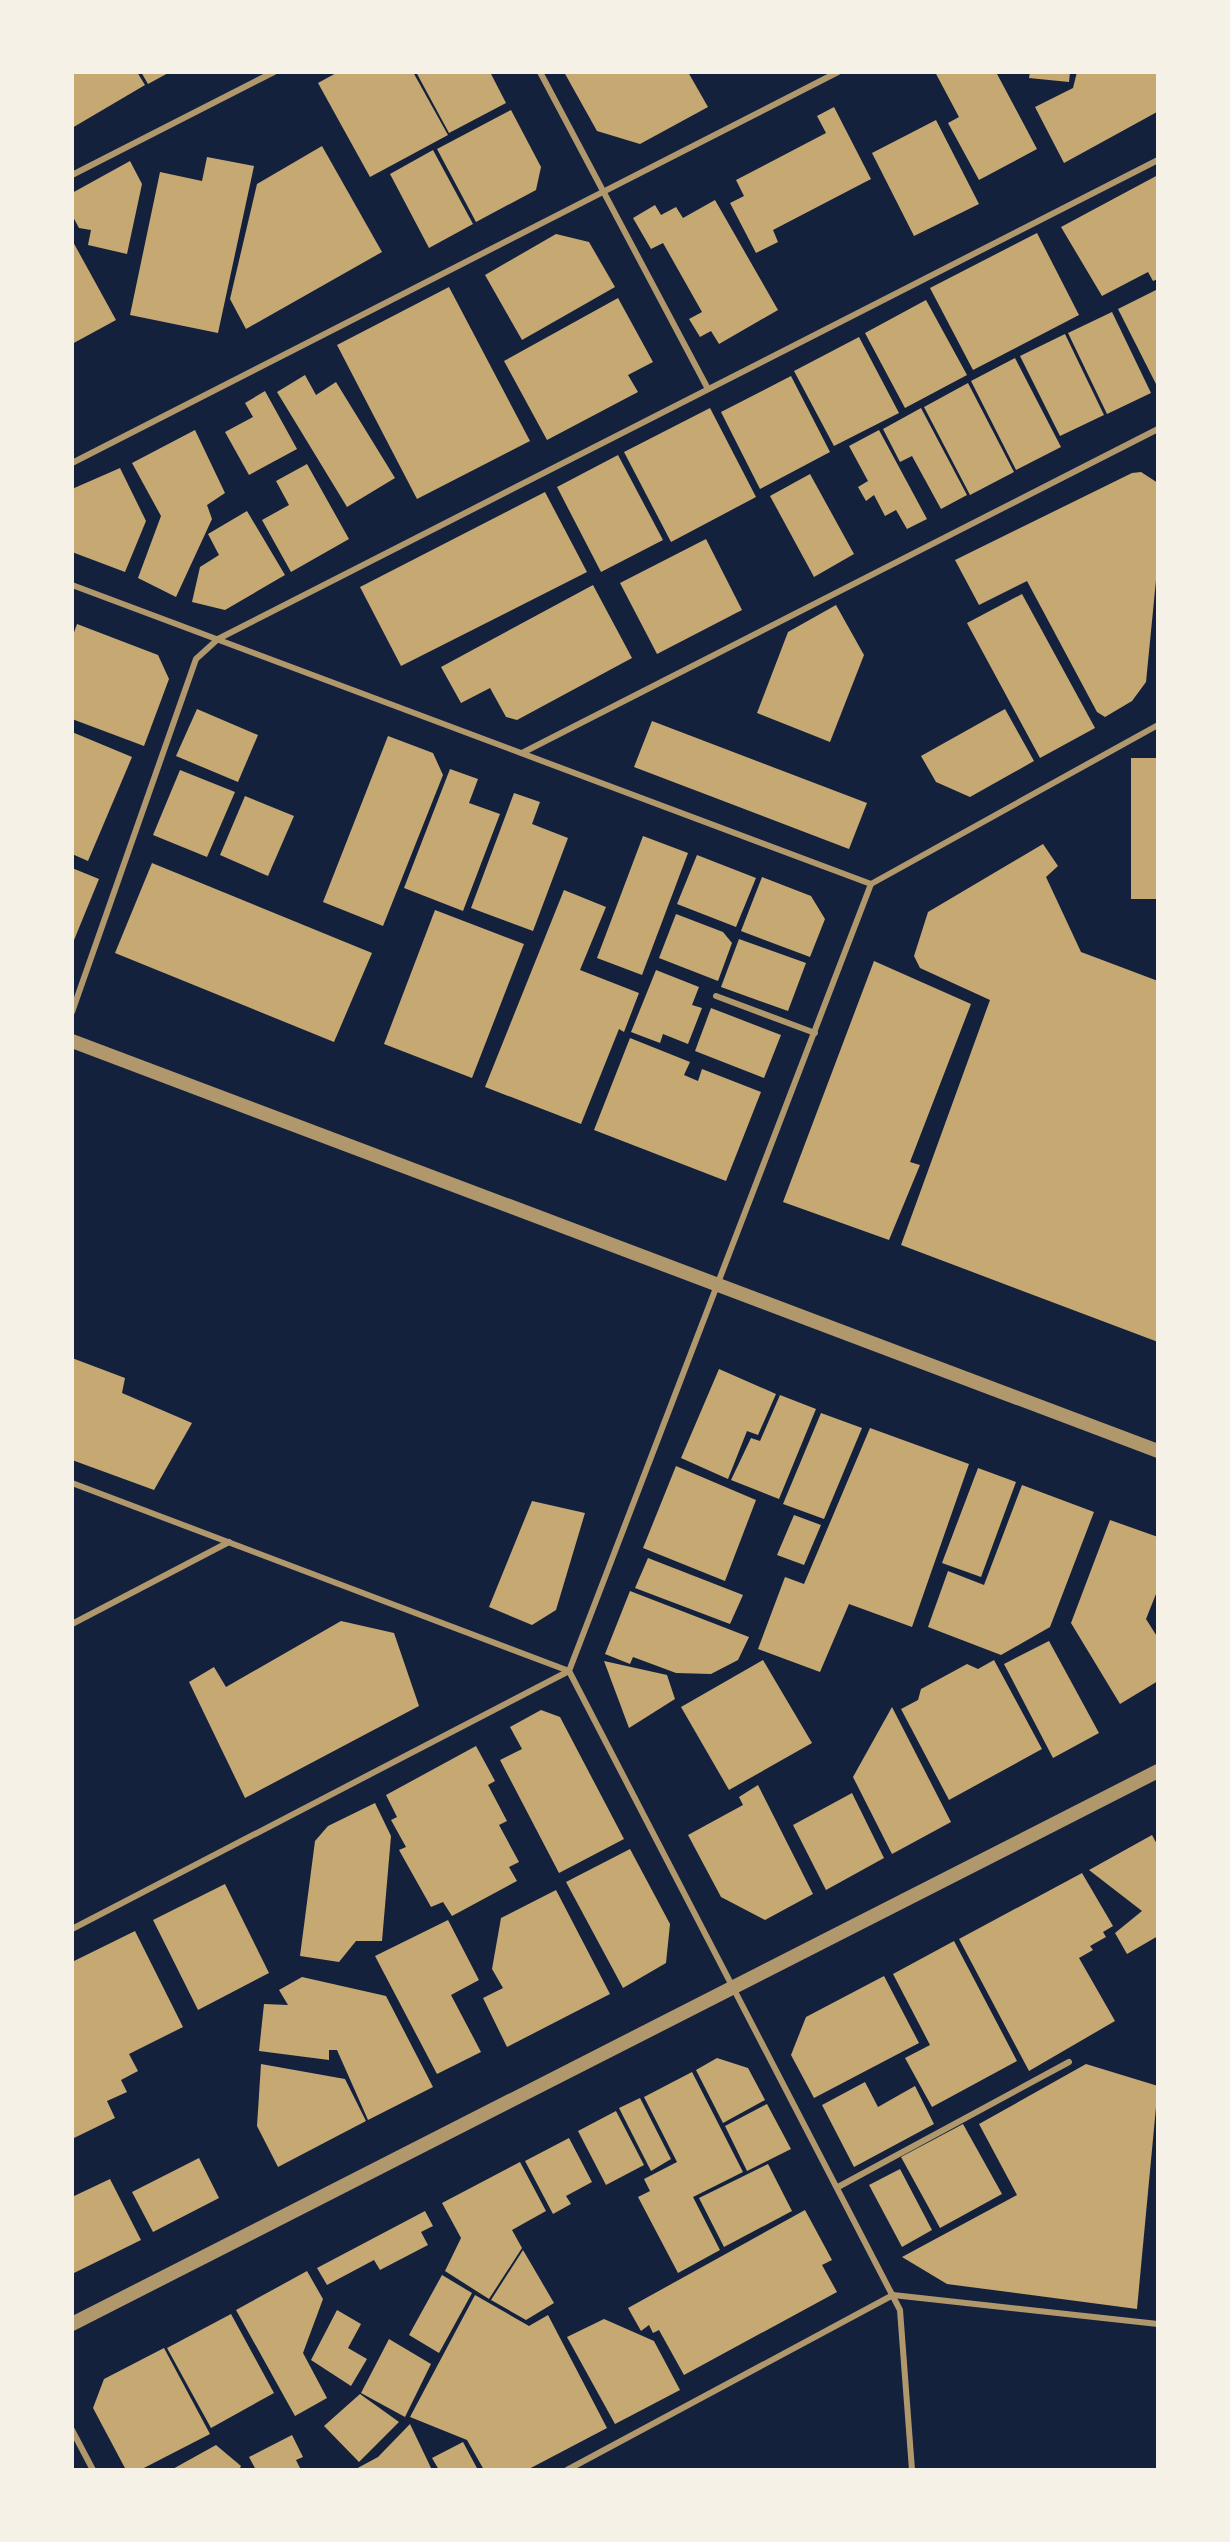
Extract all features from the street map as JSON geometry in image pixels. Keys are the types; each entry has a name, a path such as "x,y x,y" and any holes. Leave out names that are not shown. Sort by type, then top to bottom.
{"street":[{"path":"72,1041 1158,1451"},
{"path":"72,2324 1158,1771"}],"lane":[{"path":"72,175 274,72"},
{"path":"540,72 708,389"},
{"path":"72,463 838,72"},
{"path":"72,1012 196,659 218,639 1158,160"},
{"path":"522,753 1158,429"},
{"path":"72,585 871,884"},
{"path":"72,1929 569,1671 871,884 1158,725"},
{"path":"716,996 815,1033"},
{"path":"72,1483 569,1671 735,1986 900,2310 912,2470"},
{"path":"72,1624 229,1542"},
{"path":"838,2187 1069,2062"},
{"path":"567,2470 893,2295 1158,2324"},
{"path":"72,2430 93,2470"}],"building":[{"path":"72,72 137,72 145,85 72,128"},
{"path":"141,72 170,72 148,84"},
{"path":"338,72 413,72 448,135 370,177 318,83"},
{"path":"416,72 490,72 506,103 449,133"},
{"path":"564,72 688,72 708,107 640,144 597,131"},
{"path":"935,72 996,72 1037,149 979,180 948,123 959,117"},
{"path":"1030,72 1070,72 1069,82 1029,78"},
{"path":"1077,72 1158,72 1157,112 1064,163 1035,107 1073,88"},
{"path":"834,107 871,179 773,230 778,242 756,253 730,203 744,196 736,180 826,133 817,116"},
{"path":"511,110 541,167 536,190 476,222 437,149"},
{"path":"936,120 979,204 914,236 872,153"},
{"path":"322,146 382,252 246,329 230,299 257,184"},
{"path":"433,150 473,224 429,248 390,174"},
{"path":"207,157 254,166 218,333 130,315 160,172 202,181"},
{"path":"130,161 142,184 127,254 88,245 91,230 79,228 72,215 72,193"},
{"path":"1158,175 1158,279 1153,281 1148,272 1102,296 1061,227"},
{"path":"715,200 778,310 719,344 711,331 700,337 689,319 702,312 663,243 651,249 633,218 655,205 661,215 676,207 683,218"},
{"path":"1037,233 1079,315 973,370 930,288"},
{"path":"556,234 589,242 615,287 522,340 485,275"},
{"path":"72,240 116,320 72,344"},
{"path":"449,287 530,441 417,499 337,345"},
{"path":"1158,289 1158,388 1118,309"},
{"path":"618,298 653,362 628,375 638,392 547,440 504,361"},
{"path":"926,300 967,375 905,408 865,333"},
{"path":"1112,312 1151,393 1107,414 1068,333"},
{"path":"1065,334 1104,415 1060,436 1020,356"},
{"path":"859,337 899,413 834,446 794,371"},
{"path":"1015,358 1061,447 1016,470 971,381"},
{"path":"305,375 316,395 336,382 395,478 347,507 277,392"},
{"path":"791,376 830,452 760,489 721,412"},
{"path":"968,383 1014,472 970,495 924,407"},
{"path":"265,391 297,449 249,475 225,432 253,417 245,403"},
{"path":"710,408 756,497 671,542 624,452"},
{"path":"921,408 967,495 941,509 912,456 900,462 883,429"},
{"path":"195,430 225,493 207,505 212,519 176,597 138,578 161,516 132,463"},
{"path":"879,430 927,519 907,529 896,510 885,516 874,495 866,501 858,487 868,481 849,446"},
{"path":"618,455 663,540 601,572 557,487"},
{"path":"307,464 349,539 291,572 262,520 289,505 276,481"},
{"path":"120,468 146,521 125,572 72,552 72,489"},
{"path":"1141,472 1158,483 1158,560 1146,682 1132,701 1105,717 1097,712 1027,581 979,605 955,560 1132,473"},
{"path":"810,474 854,554 814,577 770,496"},
{"path":"545,492 587,572 401,666 360,587"},
{"path":"247,511 285,575 225,610 192,602 200,567 219,555 208,534"},
{"path":"706,539 742,610 657,654 620,583"},
{"path":"593,585 632,658 517,720 506,717 490,688 461,703 441,667"},
{"path":"1022,594 1095,728 1040,758 967,623"},
{"path":"836,605 864,655 830,742 757,713 788,632"},
{"path":"77,624 158,655 169,679 144,746 72,719 72,638"},
{"path":"197,709 258,735 238,782 176,756"},
{"path":"1005,709 1034,761 970,797 936,782 921,756"},
{"path":"652,721 867,803 849,849 634,767"},
{"path":"72,732 132,757 88,861 72,854"},
{"path":"388,736 433,753 443,775 383,926 323,902"},
{"path":"1131,758 1158,758 1158,899 1131,899"},
{"path":"450,769 478,779 469,803 500,814 463,911 404,888"},
{"path":"180,770 235,792 207,857 153,835"},
{"path":"514,793 540,802 532,824 568,838 533,931 471,908"},
{"path":"245,796 294,816 268,876 220,855"},
{"path":"643,836 688,853 642,975 597,958"},
{"path":"1043,844 1058,866 1046,877 1081,952 1158,981 1158,1342 901,1245 990,1000 920,968 914,956 928,912"},
{"path":"697,855 756,878 736,927 677,904"},
{"path":"152,863 372,953 334,1042 115,953"},
{"path":"72,868 99,879 72,945"},
{"path":"762,877 811,896 825,919 810,957 741,931"},
{"path":"564,890 606,907 580,970 639,993 624,1032 619,1029 581,1124 485,1087"},
{"path":"435,910 524,944 472,1078 384,1044"},
{"path":"676,914 723,932 732,943 718,981 659,958"},
{"path":"739,939 806,963 788,1011 721,987"},
{"path":"874,961 971,1004 910,1162 920,1165 889,1240 783,1202"},
{"path":"656,970 699,987 692,1005 702,1008 688,1044 663,1034 660,1043 631,1032"},
{"path":"711,1008 781,1035 764,1078 695,1051"},
{"path":"630,1038 690,1062 684,1075 698,1081 702,1069 761,1092 726,1181 594,1130"},
{"path":"72,1358 125,1378 122,1393 192,1423 154,1490 72,1460"},
{"path":"719,1369 776,1394 758,1435 747,1431 728,1479 681,1458"},
{"path":"780,1395 816,1409 779,1499 731,1480 751,1438 760,1441"},
{"path":"821,1413 862,1428 824,1519 783,1504"},
{"path":"870,1428 969,1464 912,1627 849,1604 820,1672 758,1649 785,1577 804,1584"},
{"path":"676,1466 756,1500 725,1581 643,1548"},
{"path":"978,1468 1016,1482 981,1577 942,1563"},
{"path":"1022,1485 1094,1512 1050,1627 1001,1655 928,1627 948,1571 984,1585"},
{"path":"532,1501 585,1513 556,1610 532,1625 489,1607"},
{"path":"794,1515 821,1525 804,1565 777,1555"},
{"path":"1110,1520 1158,1537 1158,1589 1146,1619 1158,1638 1158,1681 1120,1704 1071,1623"},
{"path":"648,1558 743,1595 730,1624 635,1588"},
{"path":"630,1591 749,1637 738,1660 711,1674 676,1673 633,1657 630,1664 605,1654"},
{"path":"341,1621 394,1633 419,1706 245,1798 189,1682 214,1667 226,1687"},
{"path":"1049,1641 1099,1733 1053,1758 1004,1664"},
{"path":"763,1660 812,1743 729,1790 681,1707"},
{"path":"994,1660 1042,1749 949,1800 901,1709 918,1700 921,1689 967,1664 978,1669"},
{"path":"604,1661 667,1675 675,1699 629,1728"},
{"path":"892,1707 951,1822 892,1854 853,1777"},
{"path":"541,1710 560,1717 624,1839 559,1873 500,1760 522,1749 510,1727"},
{"path":"476,1746 495,1781 488,1785 507,1821 499,1825 519,1862 509,1867 517,1881 452,1916 443,1902 431,1907 399,1850 406,1847 391,1820 397,1817 386,1795"},
{"path":"758,1785 813,1894 765,1920 721,1897 688,1835 743,1805 739,1797"},
{"path":"852,1793 884,1858 826,1890 793,1825"},
{"path":"375,1803 391,1836 382,1941 356,1941 339,1962 300,1956 315,1841 328,1826"},
{"path":"1152,1835 1158,1846 1158,1936 1127,1954 1115,1933 1142,1911 1089,1870"},
{"path":"630,1849 670,1924 666,1963 623,1988 566,1882"},
{"path":"1082,1873 1113,1926 1103,1932 1106,1937 1090,1946 1093,1950 1079,1958 1115,2021 1029,2071 959,1939"},
{"path":"225,1884 269,1973 198,2010 153,1920"},
{"path":"556,1890 610,1994 507,2047 483,1998 503,1988 492,1969 501,1918"},
{"path":"448,1920 479,1980 451,1995 481,2052 437,2074 375,1956"},
{"path":"135,1931 183,2027 129,2054 138,2071 121,2080 127,2092 107,2101 115,2118 72,2139 72,1962"},
{"path":"954,1941 1017,2061 932,2107 905,2058 930,2045 893,1974"},
{"path":"884,1976 919,2043 814,2098 791,2055 806,2017"},
{"path":"302,1977 386,1996 433,2087 368,2120 337,2050 329,2050 329,2060 259,2051 264,2004 288,2005 279,1990"},
{"path":"717,2058 748,2068 765,2100 723,2123 696,2070"},
{"path":"261,2064 345,2079 366,2121 278,2167 257,2126"},
{"path":"1086,2064 1158,2086 1137,2309 947,2284 902,2257 1017,2195 979,2124"},
{"path":"692,2072 743,2172 693,2197 720,2250 678,2273 638,2197 650,2191 644,2179 677,2162 644,2097"},
{"path":"865,2082 878,2107 915,2086 934,2124 854,2167 822,2105"},
{"path":"640,2098 671,2159 651,2171 619,2108"},
{"path":"767,2104 791,2149 747,2171 725,2126"},
{"path":"616,2111 644,2165 606,2185 578,2131"},
{"path":"963,2124 1002,2194 940,2228 901,2157"},
{"path":"569,2138 592,2182 566,2196 571,2204 553,2214 525,2161"},
{"path":"199,2158 219,2198 153,2232 132,2192"},
{"path":"520,2162 546,2211 512,2230 522,2248 489,2299 445,2271 461,2238 442,2203"},
{"path":"768,2164 792,2211 724,2247 699,2198"},
{"path":"900,2169 932,2230 902,2247 869,2185"},
{"path":"110,2179 141,2240 72,2274 72,2197"},
{"path":"805,2210 832,2260 822,2265 837,2292 684,2375 659,2330 653,2333 649,2325 641,2331 628,2308"},
{"path":"425,2211 433,2226 421,2232 428,2245 380,2270 374,2260 327,2285 317,2268"},
{"path":"523,2250 554,2303 526,2320 491,2300"},
{"path":"307,2271 323,2299 303,2353 327,2398 295,2416 236,2310"},
{"path":"442,2275 472,2293 439,2353 409,2335"},
{"path":"475,2295 529,2326 548,2315 607,2428 527,2470 484,2470 467,2440 410,2417"},
{"path":"337,2310 361,2324 348,2348 367,2359 351,2386 311,2360"},
{"path":"231,2314 274,2393 211,2428 167,2348"},
{"path":"604,2319 654,2341 680,2390 615,2424 567,2337"},
{"path":"389,2339 431,2364 405,2417 361,2393"},
{"path":"164,2348 210,2434 140,2470 126,2470 93,2408 104,2379"},
{"path":"360,2394 399,2422 359,2462 324,2426"},
{"path":"410,2424 432,2470 354,2470 378,2457"},
{"path":"292,2435 303,2457 296,2460 301,2470 256,2470 249,2457"},
{"path":"463,2442 478,2470 439,2470 432,2458"},
{"path":"216,2445 241,2466 239,2470 171,2470"}]}
